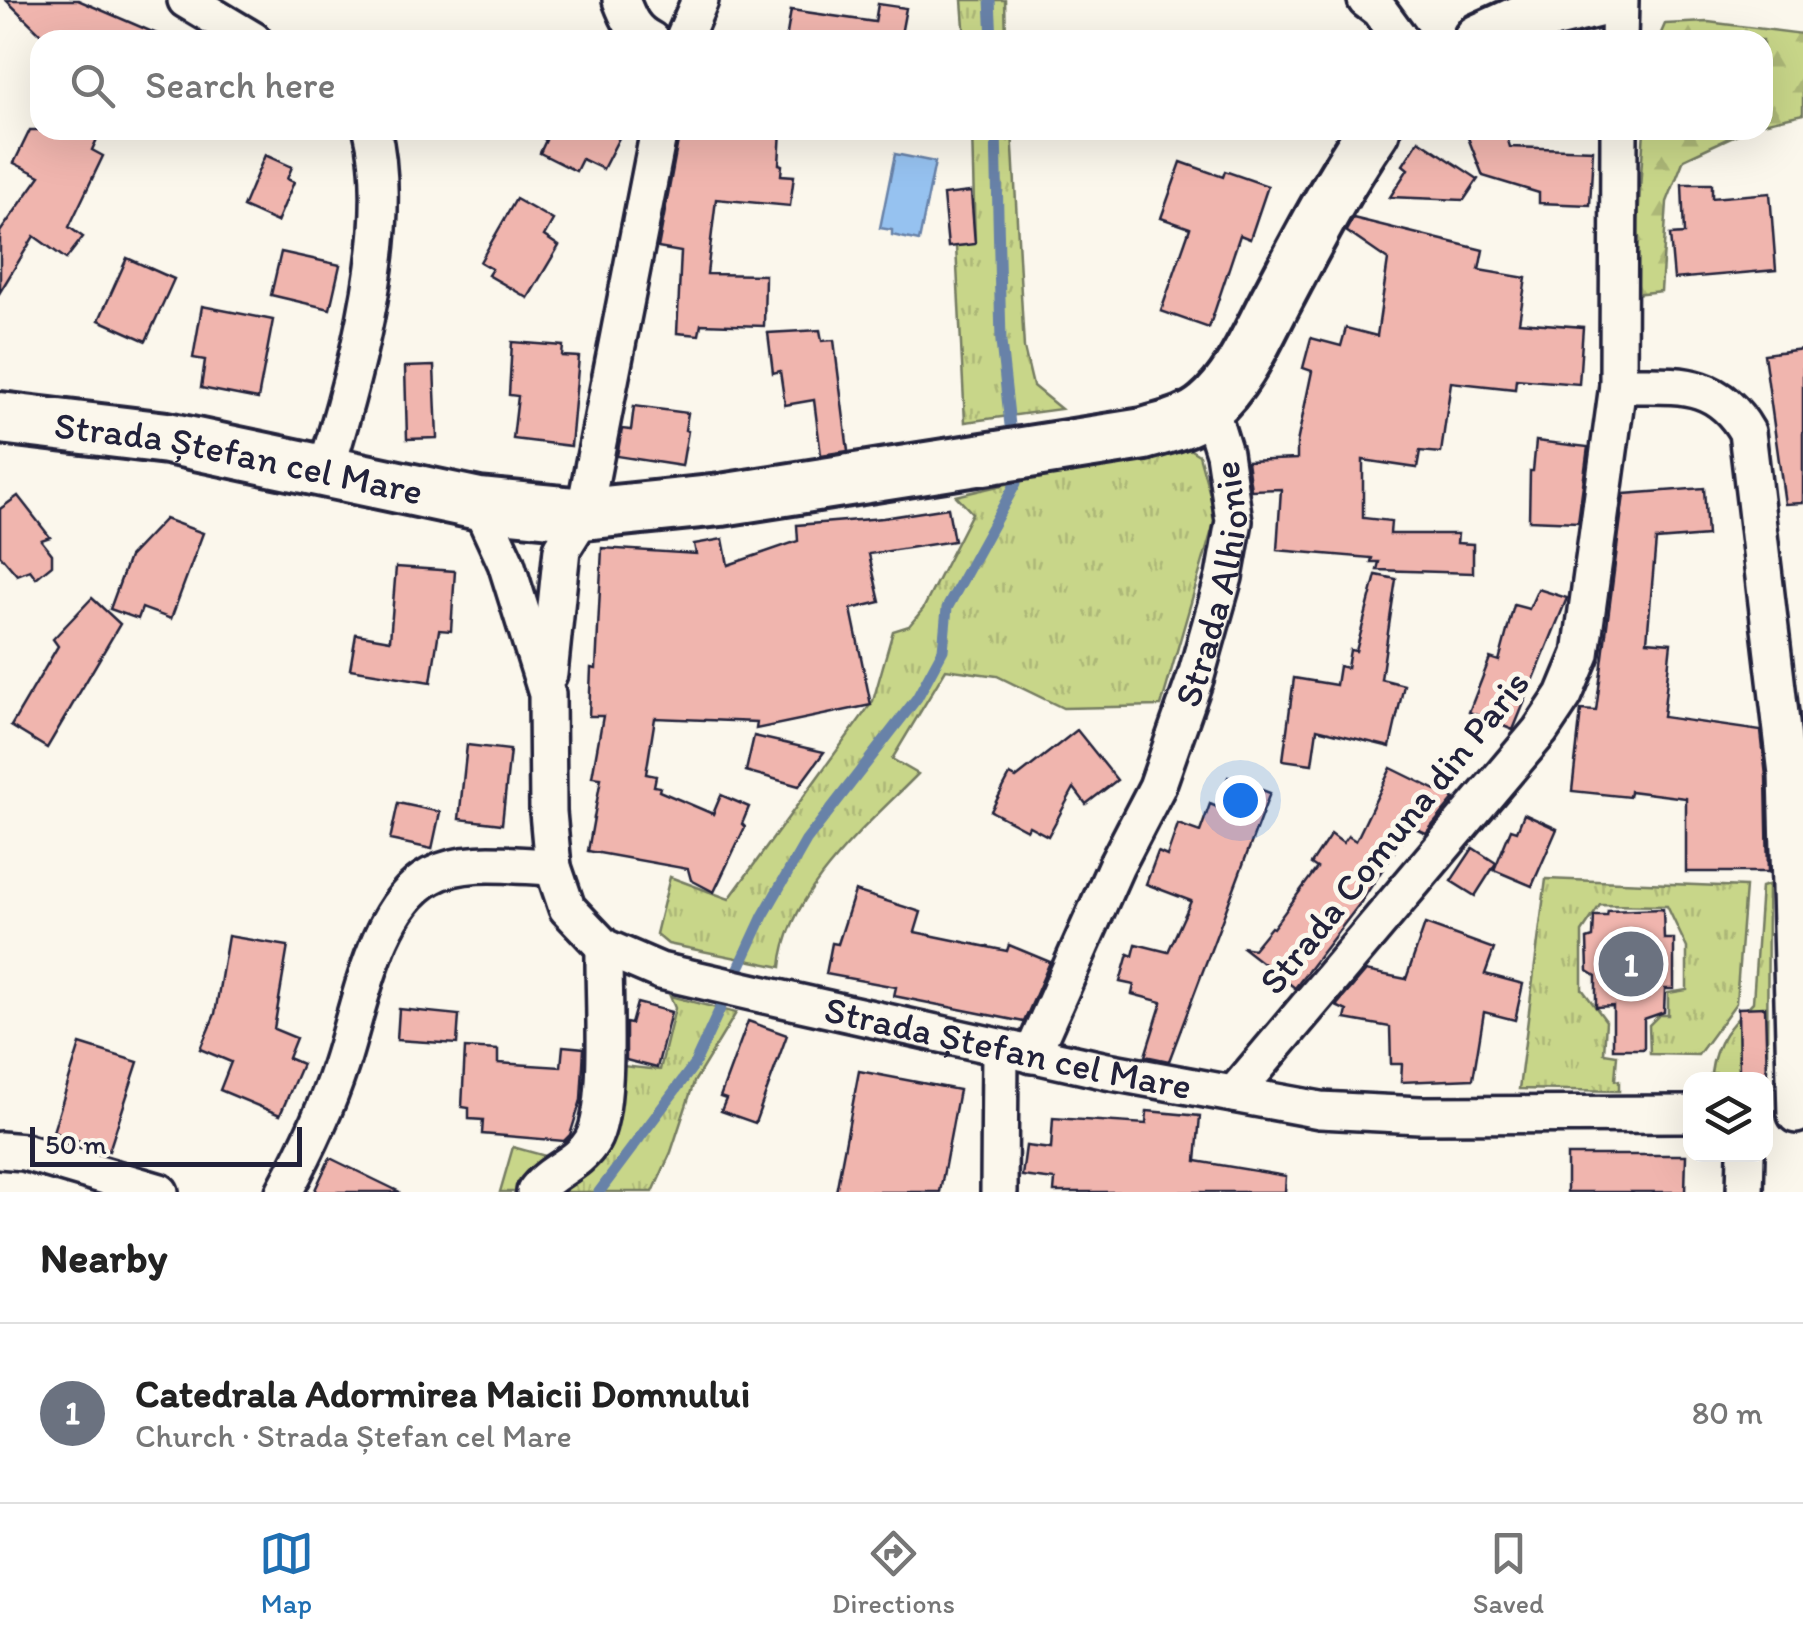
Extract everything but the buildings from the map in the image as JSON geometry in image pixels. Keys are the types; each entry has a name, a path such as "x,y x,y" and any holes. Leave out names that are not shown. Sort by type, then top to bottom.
{"main road":[{"path":"1502,30 1604,0"},
{"name":"Strada Alhionie","path":"1207,408 1246,357 1340,181 1367,140"},
{"name":"Strada Ștefan cel Mare","path":"0,418 167,438 479,504 584,514 721,500 1144,434 1188,421 1207,408"}],"street":[{"path":"186,0 236,30"},
{"path":"621,0 637,30"},
{"path":"686,30 700,0"},
{"path":"1366,0 1394,30"},
{"path":"1619,30 1620,0"},
{"path":"326,469 343,414 372,274 378,213 374,140"},
{"path":"584,514 657,140"},
{"name":"Strada Comuna din Paris","path":"1234,1094 1510,767 1564,695 1581,654 1618,385 1619,140"},
{"path":"1618,385 1684,386 1720,397 1736,411 1748,432 1786,774 1788,1115"},
{"name":"Strada Alhionie","path":"1016,1051 1157,787 1196,676 1224,577 1234,521 1224,453 1207,408"},
{"name":"Strada Ștefan cel Mare","path":"479,504 506,563 547,694"},
{"name":"Strada Ștefan cel Mare","path":"584,514 562,549 547,694 548,812 552,868 567,908 604,948 660,971 756,993 1016,1051 1320,1110 1683,1114"},
{"path":"284,1192 309,1144 340,1068 390,920 412,891 432,875 466,866 552,868"},
{"path":"535,1192 540,1184 571,1166 592,1141 604,1106 604,948"},
{"path":"999,1192 1016,1051"},
{"path":"0,1150 24,1152 160,1192"},
{"path":"1745,1192 1746,1162"}],"green space":[{"path":"962,0 1005,0 1006,30 964,30"},
{"path":"1708,22 1771,30 1662,30 1665,24"},
{"path":"1773,30 1803,34 1803,114 1773,121"},
{"path":"972,140 1013,140 1024,348 1033,386 1061,409 965,422 956,246 975,244"},
{"path":"1643,140 1725,140 1684,159 1667,202 1661,291 1633,294"},
{"path":"1186,447 1199,455 1216,516 1161,706 1063,708 997,676 946,669 892,759 918,774 854,838 814,886 787,939 781,967 668,944 656,934 670,877 729,899 873,701 893,631 909,626 923,609 972,513 956,496 1117,458"},
{"path":"1546,879 1745,887 1736,1003 1698,1055 1650,1054 1649,1025 1659,1015 1668,1015 1668,993 1687,990 1687,948 1667,906 1600,905 1582,932 1582,989 1606,1021 1604,1053 1617,1055 1615,1080 1619,1081 1619,1091 1519,1089"},
{"path":"1768,885 1767,1072 1711,1072 1725,1034 1753,1002 1761,887"},
{"path":"670,996 736,1013 694,1082 653,1192 500,1192 513,1147 556,1159 580,1144 603,1064 660,1070 675,1008"}],"water":[{"path":"895,154 935,162 919,241 880,228"}],"waterway":[{"path":"990,0 992,30"},
{"path":"996,140 1001,342 1012,444"},
{"path":"599,1192 694,1065 763,916 806,841 917,698 943,650 947,608 1016,483 1014,468"}],"place":[{"name":"Catedrala Adormirea Maicii Domnului","path":"1631,964"}]}
